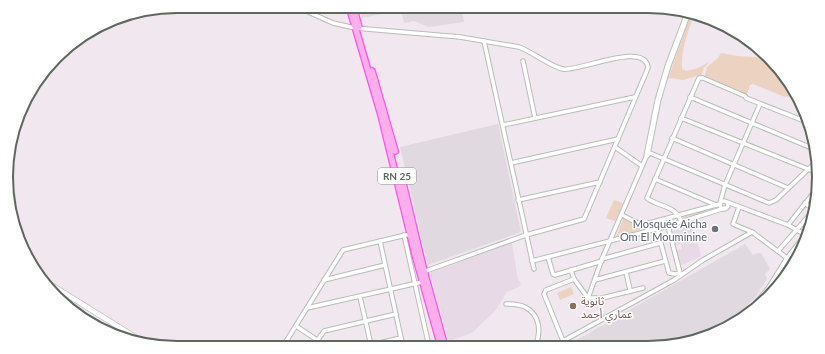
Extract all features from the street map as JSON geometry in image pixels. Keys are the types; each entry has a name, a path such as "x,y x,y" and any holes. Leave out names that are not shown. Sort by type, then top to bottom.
{"main road":[{"name":"RN 25","path":"351,13 391,134 422,272 422,282 439,341"},
{"name":"RN 25","path":"354,13 357,28 390,144 410,234 444,341"},
{"path":"647,155 658,100 668,66 686,18"}],"street":[{"path":"311,13 333,23 357,28 400,33 460,37 527,50 563,69 574,69 618,56 626,56 646,62 648,68 584,219 526,235 422,272"},
{"path":"484,42 534,269"},
{"path":"523,61 535,118"},
{"path":"681,221 674,210 647,198 697,81 700,78 802,120"},
{"path":"503,125 635,97"},
{"path":"690,97 809,147"},
{"path":"719,204 725,185 760,104"},
{"path":"681,118 812,171"},
{"path":"672,138 788,188"},
{"path":"511,163 618,140"},
{"path":"615,147 642,166"},
{"path":"588,298 602,260 642,166 647,155 650,153 769,203 776,200 812,166"},
{"path":"655,179 719,204 721,207 725,208"},
{"path":"518,200 600,182"},
{"path":"788,225 811,196"},
{"path":"642,225 719,204 723,201 788,225 802,233"},
{"path":"725,208 727,206 727,202"},
{"path":"805,203 809,207"},
{"path":"739,207 733,224 752,232 787,258"},
{"path":"532,261 668,226 725,208"},
{"path":"622,215 651,230"},
{"path":"778,251 807,217"},
{"path":"668,226 681,274"},
{"path":"657,229 669,273 681,274"},
{"path":"574,279 546,290 544,294 563,341 752,232"},
{"path":"286,341 343,250 410,234"},
{"path":"404,235 427,341"},
{"path":"380,241 402,341"},
{"path":"548,256 553,275 660,243"},
{"path":"762,295 797,246"},
{"path":"595,280 665,261"},
{"path":"324,280 385,265"},
{"path":"571,270 574,279 588,298"},
{"path":"626,272 630,290"},
{"path":"307,308 422,282"},
{"path":"588,298 602,298 643,288"},
{"path":"57,289 129,333"},
{"path":"360,297 369,341"},
{"path":"506,304 519,305 526,308 537,319 539,331 537,341"},
{"path":"296,326 317,340 324,331 396,314"},
{"path":"389,341 401,338"}],"shaded area":[{"path":"361,13 386,13 362,18"},
{"path":"402,13 462,13 464,22 429,27 414,21 404,23"},
{"path":"689,19 692,20 682,55 682,69 686,71 698,68 709,62 700,75 683,80 668,79"},
{"path":"721,53 760,57 778,77 791,96 785,97 753,84 750,85 747,94 705,76 707,67 718,58"},
{"path":"498,124 521,232 428,265 400,147"},
{"path":"614,200 623,203 615,221 606,218"},
{"path":"704,210 705,213 683,219 681,218"},
{"path":"623,219 644,229 616,237"},
{"path":"693,226 701,256 680,266 676,251 682,249 681,244 675,245 672,231"},
{"path":"512,243 518,280 521,283 519,287 507,292 495,311 472,333 449,341 430,273"},
{"path":"745,244 753,255 761,253 770,269 765,274 767,279 755,298 739,313 711,329 680,338 659,341 575,341"},
{"path":"571,287 574,294 560,300 557,293"}],"place":[{"name":"Mosquée Aicha Om El Mouminine","path":"715,229"},
{"name":"ثانوية عماري أحمد","path":"573,306"}]}
